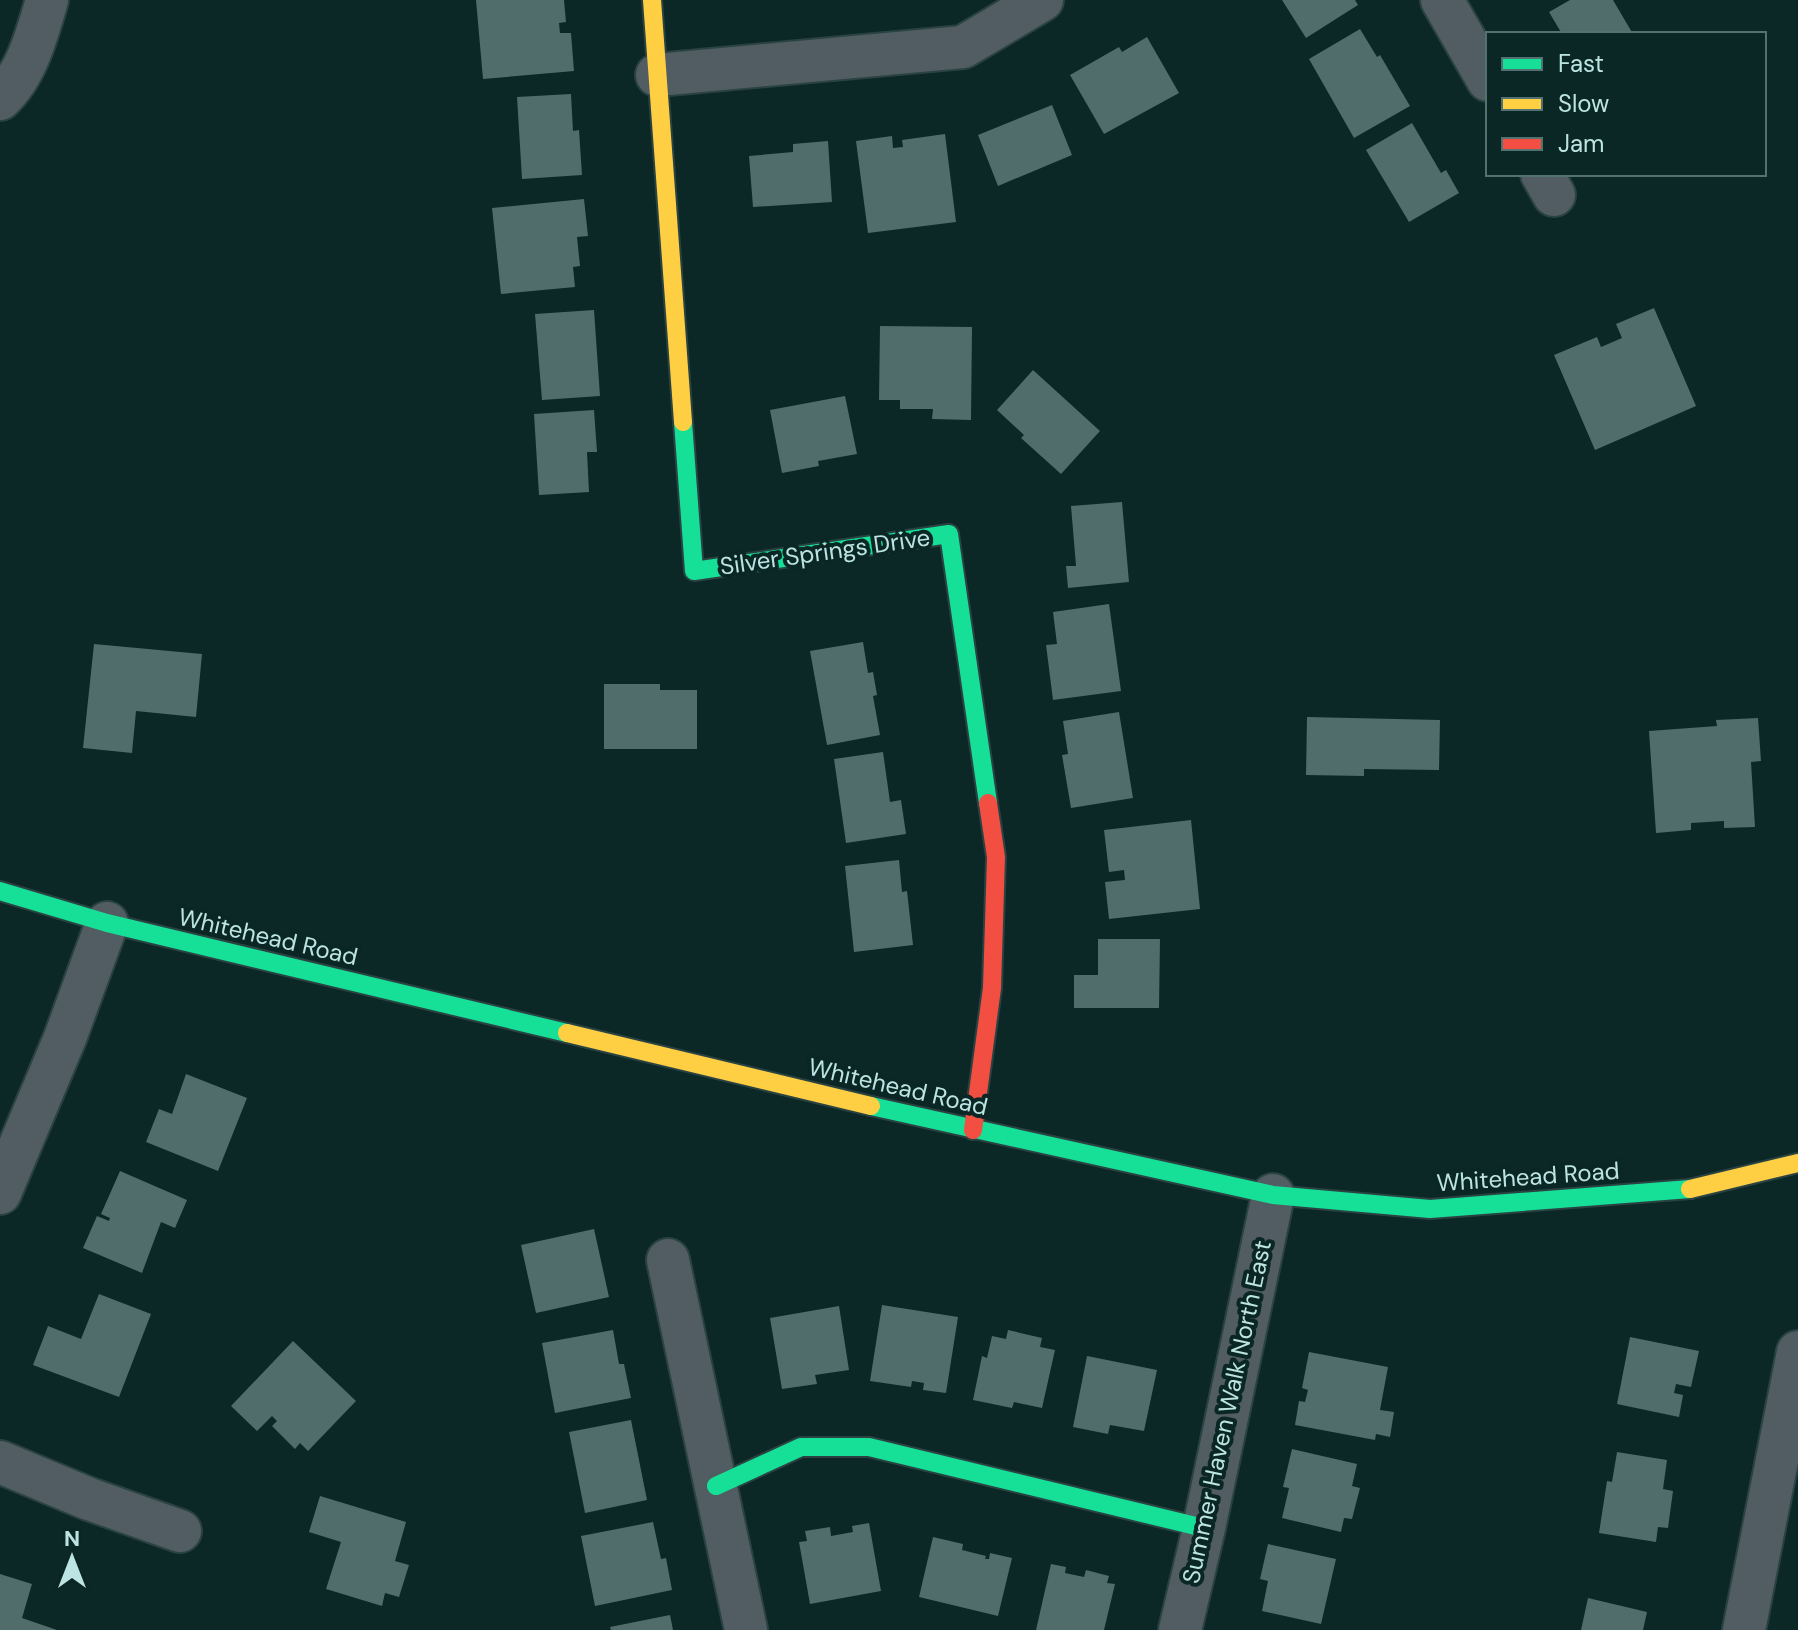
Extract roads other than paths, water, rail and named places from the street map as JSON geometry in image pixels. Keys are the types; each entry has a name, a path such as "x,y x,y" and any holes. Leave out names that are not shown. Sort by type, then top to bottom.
{"street":[{"path":"0,99 8,92 34,45 47,0"},
{"name":"Silver Springs Drive","path":"652,0 694,571 949,534 996,857 992,988 973,1130"},
{"path":"657,75 963,47 1042,0"},
{"path":"1442,0 1486,77"},
{"name":"Whitehead Road","path":"0,891 107,923 973,1130 1273,1195 1430,1209 1692,1189 1798,1163"},
{"path":"0,1193 65,1038 107,923"},
{"name":"Summer Haven Walk North East","path":"1180,1630 1273,1195"},
{"path":"668,1260 746,1630"},
{"path":"1744,1630 1798,1352"},
{"path":"716,1486 801,1447 869,1447 1204,1528"},
{"path":"0,1462 89,1499 180,1531"}]}
